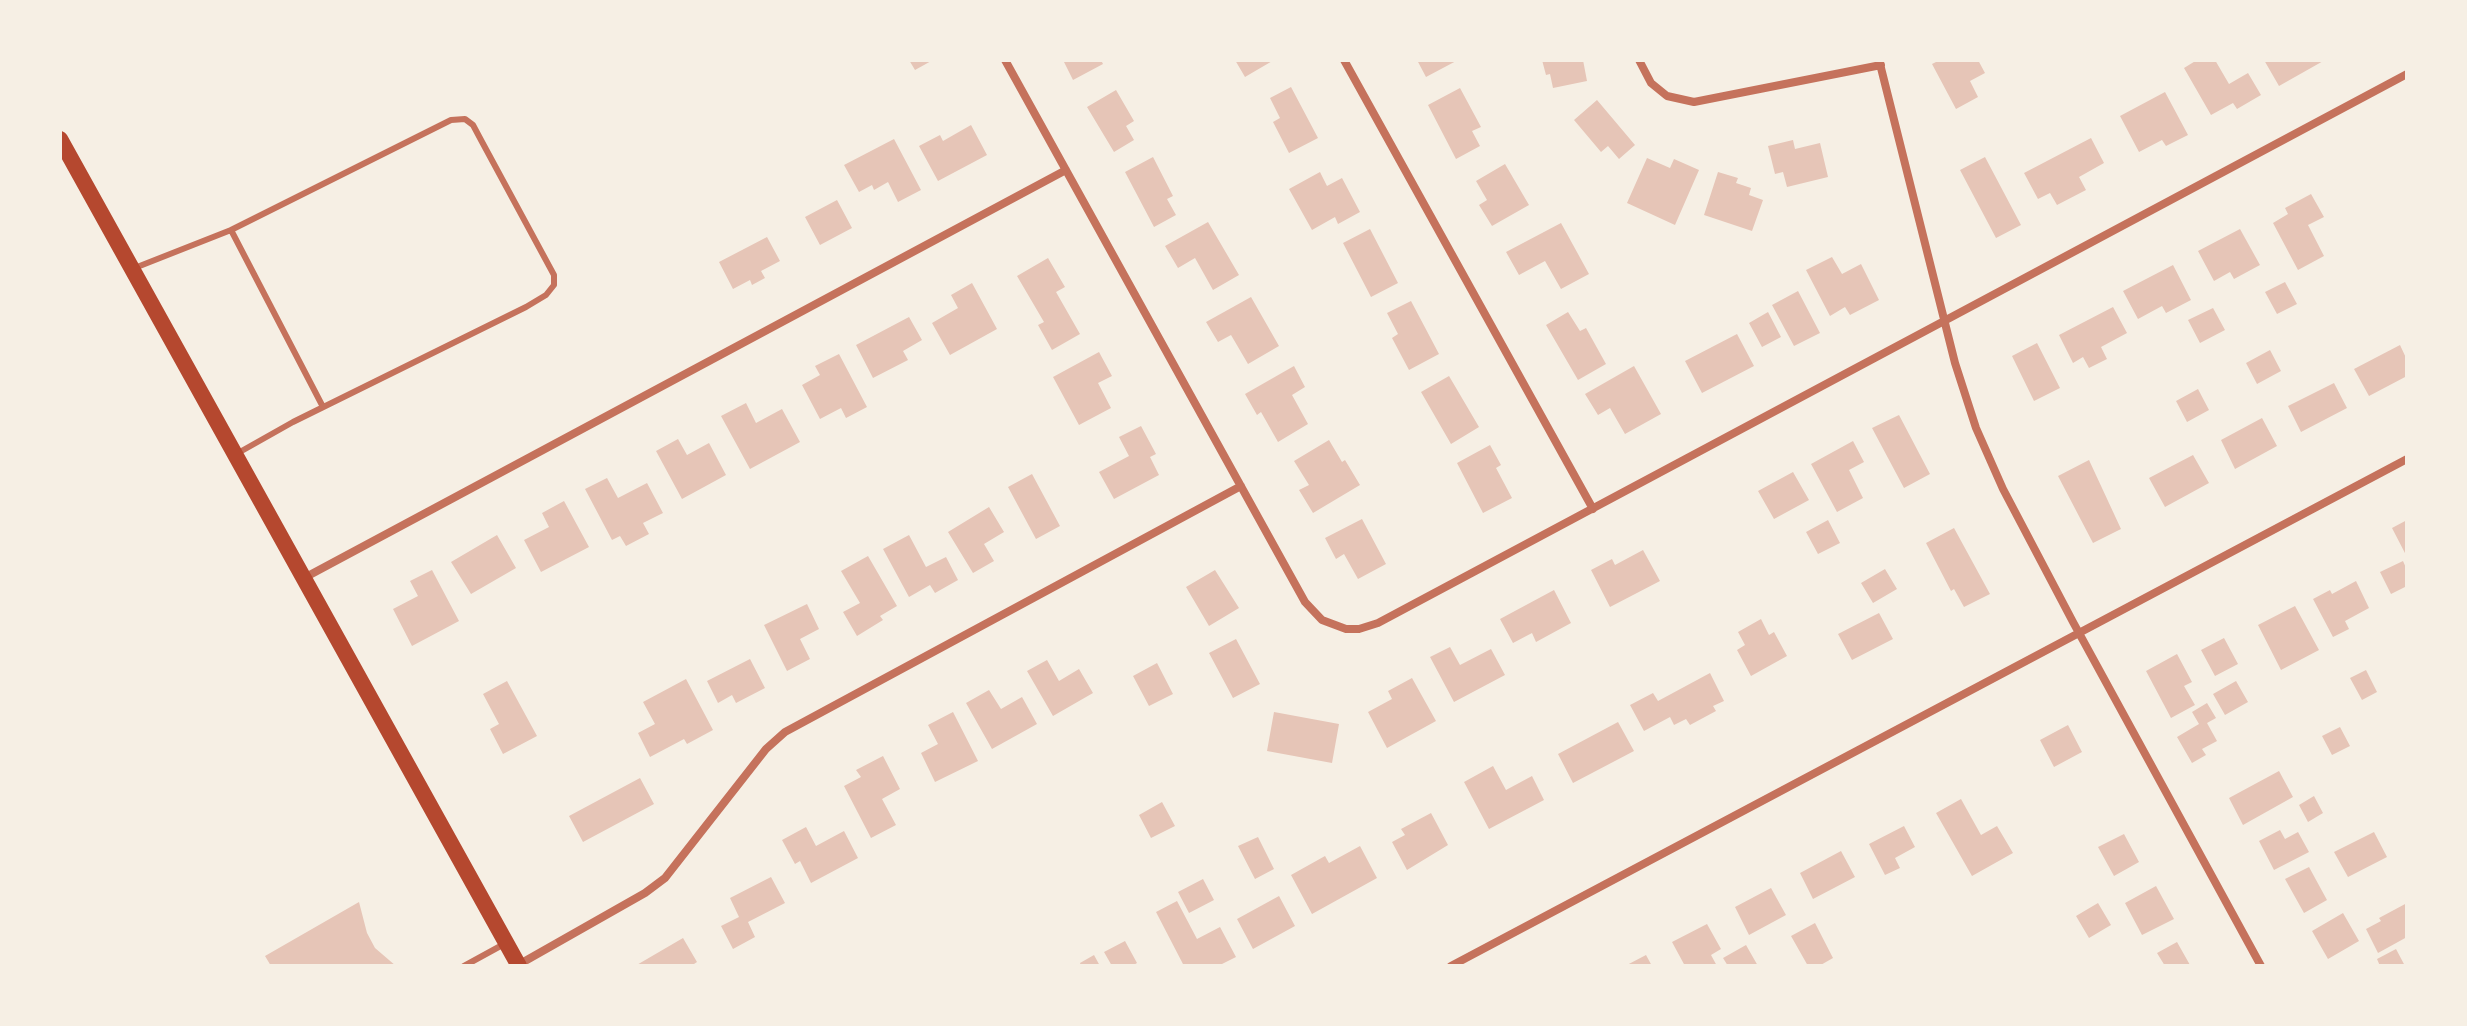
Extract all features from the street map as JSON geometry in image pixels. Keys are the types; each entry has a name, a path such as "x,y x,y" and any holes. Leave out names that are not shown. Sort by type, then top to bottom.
{"main road":[{"path":"60,139 519,966"}],"street":[{"path":"1005,60 1308,607 1333,626 1359,629 1378,623 2407,74"},
{"path":"1344,60 1593,509"},
{"path":"1639,60 1651,83 1667,96 1694,102 1880,63 1944,323 1972,415 1992,465 2079,633 2261,966"},
{"path":"304,578 1066,170"},
{"path":"1451,966 2407,459"},
{"path":"519,966 645,893 665,878 766,749 785,732 1241,486"}],"lane":[{"path":"132,269 231,230 434,127 465,119 473,125 554,275 554,285 546,295 526,307 323,407 235,455"},
{"path":"231,230 323,407"},
{"path":"464,966 506,943"}],"building":[{"path":"909,60 933,60 915,70"},
{"path":"1063,60 1101,60 1103,64 1073,80"},
{"path":"1235,60 1274,60 1245,77"},
{"path":"1417,60 1458,60 1426,77"},
{"path":"1542,60 1583,60 1587,81 1553,88"},
{"path":"1940,60 1978,60 1985,73 1970,81 1978,97 1956,109 1932,64"},
{"path":"2197,60 2215,60 2229,84 2248,73 2261,95 2237,109 2233,103 2211,115 2184,68"},
{"path":"2264,60 2325,60 2279,86"},
{"path":"1291,87 1318,138 1289,153 1273,122 1280,118 1270,98"},
{"path":"1460,88 1481,127 1472,131 1480,146 1456,159 1428,105"},
{"path":"1116,90 1134,121 1126,126 1134,140 1114,152 1087,107"},
{"path":"2165,92 2188,135 2166,146 2162,140 2139,152 2120,116"},
{"path":"1597,100 1635,145 1619,159 1608,146 1601,152 1574,120"},
{"path":"971,125 987,155 938,181 919,146 940,135 943,141"},
{"path":"2091,138 2104,163 2079,177 2086,190 2057,205 2050,193 2038,199 2024,173"},
{"path":"894,139 921,190 898,202 888,182 874,190 872,185 859,192 844,165"},
{"path":"1793,140 1795,149 1820,143 1828,177 1787,187 1783,172 1775,174 1768,146"},
{"path":"1153,157 1173,196 1167,199 1176,215 1154,227 1125,172"},
{"path":"1985,157 2021,225 1996,238 1960,170"},
{"path":"1647,158 1670,168 1674,159 1699,170 1675,225 1627,203"},
{"path":"1505,164 1529,205 1492,226 1479,205 1487,200 1476,181"},
{"path":"1320,172 1327,186 1342,178 1360,212 1338,224 1335,217 1312,230 1289,189"},
{"path":"1718,172 1738,178 1736,183 1751,188 1749,195 1763,200 1752,231 1704,215"},
{"path":"2311,194 2324,217 2308,225 2324,256 2298,270 2273,223 2288,214 2285,208"},
{"path":"837,200 852,228 820,245 805,217"},
{"path":"1208,222 1239,275 1213,290 1195,258 1178,268 1165,246"},
{"path":"1561,223 1589,274 1561,289 1545,261 1519,275 1506,252"},
{"path":"1370,229 1398,283 1371,297 1343,243"},
{"path":"2240,229 2260,265 2234,279 2230,272 2214,281 2198,251"},
{"path":"767,237 780,261 761,271 765,278 752,285 750,280 733,289 719,262"},
{"path":"1832,257 1842,274 1861,264 1879,300 1850,315 1845,307 1830,316 1806,270"},
{"path":"1048,258 1065,287 1056,292 1080,334 1052,350 1038,325 1044,322 1017,276"},
{"path":"2173,265 2191,300 2166,313 2162,306 2138,319 2123,291"},
{"path":"2285,282 2297,304 2277,314 2265,292"},
{"path":"972,283 997,329 950,355 932,323 958,308 951,295"},
{"path":"1798,291 1820,333 1794,346 1772,305"},
{"path":"1251,297 1279,346 1248,364 1231,335 1218,342 1206,322"},
{"path":"1411,301 1439,354 1409,370 1392,338 1398,334 1387,313"},
{"path":"2113,307 2127,333 2101,347 2107,359 2089,368 2083,357 2073,363 2059,335"},
{"path":"2213,308 2225,330 2200,343 2188,320"},
{"path":"1568,312 1580,331 1586,328 1606,364 1578,380 1546,325"},
{"path":"1768,312 1781,337 1762,347 1749,323"},
{"path":"909,317 922,340 903,351 908,360 873,378 856,345"},
{"path":"1737,334 1754,366 1702,393 1685,361"},
{"path":"2037,343 2060,388 2034,401 2012,356"},
{"path":"2400,345 2407,360 2407,376 2369,396 2354,369"},
{"path":"2270,350 2281,371 2257,384 2246,363"},
{"path":"1099,352 1112,376 1098,383 1111,408 1079,425 1053,377"},
{"path":"839,354 867,407 846,418 841,408 820,419 802,385 820,375 815,366"},
{"path":"1294,366 1305,387 1292,395 1308,424 1278,442 1261,412 1257,415 1245,394"},
{"path":"1634,366 1661,414 1625,434 1610,408 1598,415 1585,394"},
{"path":"1449,376 1479,427 1451,444 1421,392"},
{"path":"2334,383 2347,408 2301,432 2288,406"},
{"path":"2198,389 2209,410 2187,422 2176,401"},
{"path":"746,403 756,423 782,409 800,442 750,469 721,416"},
{"path":"1899,415 1930,474 1904,488 1872,428"},
{"path":"2262,418 2277,446 2235,469 2221,440"},
{"path":"1141,426 1156,454 1150,457 1159,475 1114,499 1099,472 1129,456 1119,437"},
{"path":"678,439 687,455 709,443 726,475 682,499 656,451"},
{"path":"1329,440 1360,485 1313,513 1299,490 1309,485 1294,461"},
{"path":"1853,441 1864,462 1849,470 1863,498 1837,512 1811,464"},
{"path":"1490,445 1501,465 1496,468 1512,498 1483,513 1457,463"},
{"path":"2193,455 2209,483 2165,507 2149,478"},
{"path":"2089,460 2121,529 2093,543 2058,476"},
{"path":"1793,472 1809,500 1774,519 1758,491"},
{"path":"1032,474 1060,526 1036,539 1008,487"},
{"path":"607,478 618,498 647,483 663,513 643,523 649,534 626,546 620,536 612,540 585,489"},
{"path":"564,501 589,547 541,572 524,540 549,527 542,513"},
{"path":"989,507 1004,532 984,544 994,561 973,573 948,532"},
{"path":"1362,519 1386,564 1358,579 1344,554 1336,559 1325,538"},
{"path":"1828,520 1840,543 1818,554 1806,532"},
{"path":"2407,520 2407,557 2392,528"},
{"path":"1954,528 1990,594 1964,607 1954,589 1951,591 1926,543"},
{"path":"497,535 516,568 471,594 451,562"},
{"path":"909,535 926,567 946,557 958,580 935,593 930,585 909,597 883,549"},
{"path":"1643,550 1660,581 1610,607 1591,570 1612,559 1615,565"},
{"path":"868,556 897,606 880,616 883,620 857,636 843,612 860,603 841,571"},
{"path":"2403,561 2407,570 2407,586 2391,594 2380,572"},
{"path":"1885,569 1897,589 1873,603 1861,583"},
{"path":"432,570 459,621 412,646 393,609 418,596 410,581"},
{"path":"1215,570 1239,608 1209,626 1186,587"},
{"path":"2356,581 2369,608 2345,621 2349,629 2333,637 2313,599 2330,590 2332,594"},
{"path":"1554,590 1571,623 1536,642 1532,633 1513,643 1500,619"},
{"path":"807,604 819,629 800,639 810,659 787,671 764,625"},
{"path":"2295,606 2319,650 2281,670 2258,625"},
{"path":"1879,613 1893,639 1852,660 1838,634"},
{"path":"1761,619 1769,635 1774,632 1787,656 1751,676 1737,650 1745,645 1738,632"},
{"path":"2224,638 2238,664 2215,676 2201,650"},
{"path":"1236,639 1260,684 1233,698 1209,653"},
{"path":"1450,647 1460,665 1491,649 1505,675 1454,702 1430,657"},
{"path":"2177,654 2192,682 2184,686 2195,705 2171,718 2146,671"},
{"path":"750,659 765,688 736,703 732,695 718,703 707,681"},
{"path":"1047,660 1059,681 1079,669 1093,693 1053,716 1027,671"},
{"path":"1157,663 1173,694 1149,706 1133,676"},
{"path":"2366,670 2377,692 2362,700 2350,678"},
{"path":"1710,673 1724,701 1713,706 1716,711 1690,725 1686,719 1674,725 1670,717 1644,731 1630,705 1653,693 1658,701"},
{"path":"1412,678 1436,721 1387,748 1368,712 1392,699 1388,691"},
{"path":"686,679 713,730 687,744 684,739 650,757 638,733 655,724 643,702"},
{"path":"507,681 537,736 503,754 490,729 499,724 483,694"},
{"path":"2236,681 2248,702 2225,715 2213,694"},
{"path":"989,690 1001,709 1022,697 1037,724 992,749 966,703"},
{"path":"2207,703 2216,718 2207,723 2217,741 2202,749 2206,755 2192,763 2177,737 2199,724 2192,712"},
{"path":"953,712 978,761 935,782 921,753 938,744 928,725"},
{"path":"1274,712 1339,724 1332,763 1267,751"},
{"path":"1618,722 1634,751 1573,783 1558,754"},
{"path":"2068,725 2082,752 2054,767 2040,740"},
{"path":"2340,727 2350,746 2332,755 2322,736"},
{"path":"883,756 900,789 882,799 896,825 871,838 844,786 861,777 856,770"},
{"path":"1493,766 1506,790 1532,776 1544,800 1489,829 1464,782"},
{"path":"2279,771 2293,797 2243,825 2229,798"},
{"path":"640,778 654,804 583,842 569,816"},
{"path":"2314,796 2323,813 2308,822 2299,805"},
{"path":"1961,799 1981,835 1997,826 2013,853 1972,876 1936,813"},
{"path":"1162,802 1175,826 1151,838 1139,815"},
{"path":"1431,813 1448,845 1407,870 1392,842 1405,835 1401,829"},
{"path":"1904,826 1915,847 1895,858 1900,868 1885,875 1869,844"},
{"path":"806,827 816,846 844,831 858,858 811,883 800,861 795,864 782,840"},
{"path":"2280,830 2285,839 2298,832 2309,852 2274,870 2259,841"},
{"path":"2374,832 2387,857 2348,877 2334,852"},
{"path":"2124,834 2139,862 2114,876 2098,847"},
{"path":"1258,837 1274,869 1255,879 1238,846"},
{"path":"1360,846 1377,878 1312,914 1291,875 1325,856 1329,863"},
{"path":"1841,851 1855,877 1813,899 1800,873"},
{"path":"2309,867 2327,900 2304,913 2285,879"},
{"path":"771,877 785,903 748,922 755,937 733,949 721,926 739,917 730,898"},
{"path":"1203,879 1214,900 1189,913 1178,892"},
{"path":"2156,886 2174,919 2142,935 2125,903"},
{"path":"1771,888 1786,915 1749,935 1735,907"},
{"path":"1279,896 1295,926 1253,949 1237,919"},
{"path":"1177,901 1197,939 1220,927 1236,957 1218,966 1184,966 1156,912"},
{"path":"359,902 367,933 375,948 396,966 271,966 265,956"},
{"path":"2098,903 2111,925 2089,938 2076,916"},
{"path":"2407,903 2407,937 2378,953 2366,929"},
{"path":"2343,913 2359,941 2328,959 2312,931"},
{"path":"1815,923 1833,958 1819,966 1808,966 1791,936"},
{"path":"1707,924 1721,949 1711,955 1717,966 1685,966 1672,942"},
{"path":"683,938 697,962 691,966 635,966"},
{"path":"1125,941 1137,963 1112,966 1104,952"},
{"path":"2177,942 2190,965 2165,966 2157,953"},
{"path":"1746,945 1758,966 1728,966 1723,958"},
{"path":"2396,949 2405,966 2380,966 2377,959"},
{"path":"1094,955 1100,966 1081,966 1080,963"},
{"path":"1646,955 1652,966 1625,966"}]}
